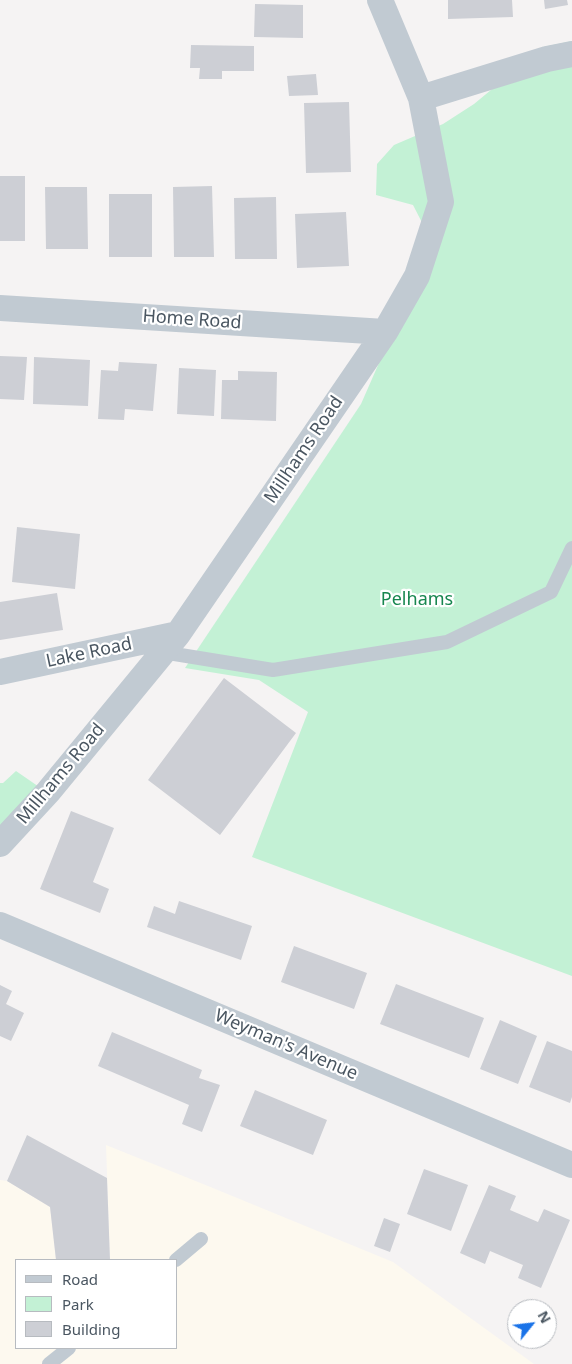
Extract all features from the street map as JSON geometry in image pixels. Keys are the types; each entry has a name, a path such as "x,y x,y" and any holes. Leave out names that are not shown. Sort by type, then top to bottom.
{"street":[{"name":"Millhams Road","path":"0,844 48,792 170,643 385,332 417,276 441,202 421,98 380,0"},
{"path":"421,98 546,59 572,54"},
{"name":"Home Road","path":"0,308 385,332"},
{"name":"Lake Road","path":"0,672 170,643"},
{"name":"Weyman's Avenue","path":"0,925 572,1165"}],"lane":[{"path":"170,643 273,670 447,642 550,592 572,548"},
{"path":"177,1259 201,1239"},
{"path":"49,1364 68,1349"}],"shaded area":[{"path":"106,1145 393,1262 507,1344 507,1349 513,1349 534,1364 0,1364 0,1180 7,1181 50,1207 56,1259 15,1259 15,1349 178,1349 178,1259 110,1259"}],"green space":[{"name":"Pelhams","path":"572,41 572,976 252,857 308,712 259,680 185,668 361,404 432,242 413,205 376,195 377,164 394,145 443,124 474,104 543,47"},
{"path":"16,771 45,791 0,841 0,783 3,783"}],"building":[{"path":"448,0 512,0 513,17 448,19"},
{"path":"544,0 567,0 568,5 545,9"},
{"path":"255,4 303,5 303,38 254,37"},
{"path":"191,45 254,46 254,71 222,71 222,79 199,79 200,68 190,68"},
{"path":"316,74 318,95 289,96 287,76"},
{"path":"349,102 351,172 306,173 304,103"},
{"path":"0,176 25,176 25,241 0,241"},
{"path":"212,186 214,257 174,257 173,187"},
{"path":"45,187 87,187 88,249 46,249"},
{"path":"109,194 152,194 152,257 109,257"},
{"path":"276,197 277,259 235,259 234,198"},
{"path":"346,212 349,266 297,268 295,214"},
{"path":"0,356 27,357 24,400 0,399"},
{"path":"34,357 90,360 88,406 33,404"},
{"path":"119,362 157,364 153,411 125,409 124,420 98,419 101,370 118,371"},
{"path":"179,368 216,370 214,416 177,414"},
{"path":"238,371 277,372 276,421 221,419 222,380 238,380"},
{"path":"17,527 80,534 75,589 12,582"},
{"path":"57,593 63,630 0,640 0,602"},
{"path":"224,678 296,733 220,835 148,780"},
{"path":"71,811 114,828 93,882 109,889 100,913 40,889"},
{"path":"179,901 252,926 241,960 147,927 154,906 175,914"},
{"path":"294,946 367,973 354,1009 281,982"},
{"path":"396,984 484,1018 469,1058 380,1024"},
{"path":"0,985 12,991 6,1004 24,1013 11,1041 0,1036"},
{"path":"500,1020 537,1036 518,1084 480,1069"},
{"path":"112,1032 202,1070 199,1078 220,1085 202,1132 182,1124 189,1105 98,1066"},
{"path":"547,1041 572,1051 572,1097 570,1103 529,1087"},
{"path":"255,1090 327,1120 313,1155 240,1126"},
{"path":"27,1135 107,1178 110,1259 56,1259 50,1207 7,1181"},
{"path":"424,1169 468,1185 451,1231 407,1214"},
{"path":"489,1185 516,1196 510,1210 538,1222 544,1209 570,1220 541,1288 518,1278 523,1265 490,1251 485,1264 460,1253"},
{"path":"384,1218 400,1224 390,1252 374,1246"}]}
